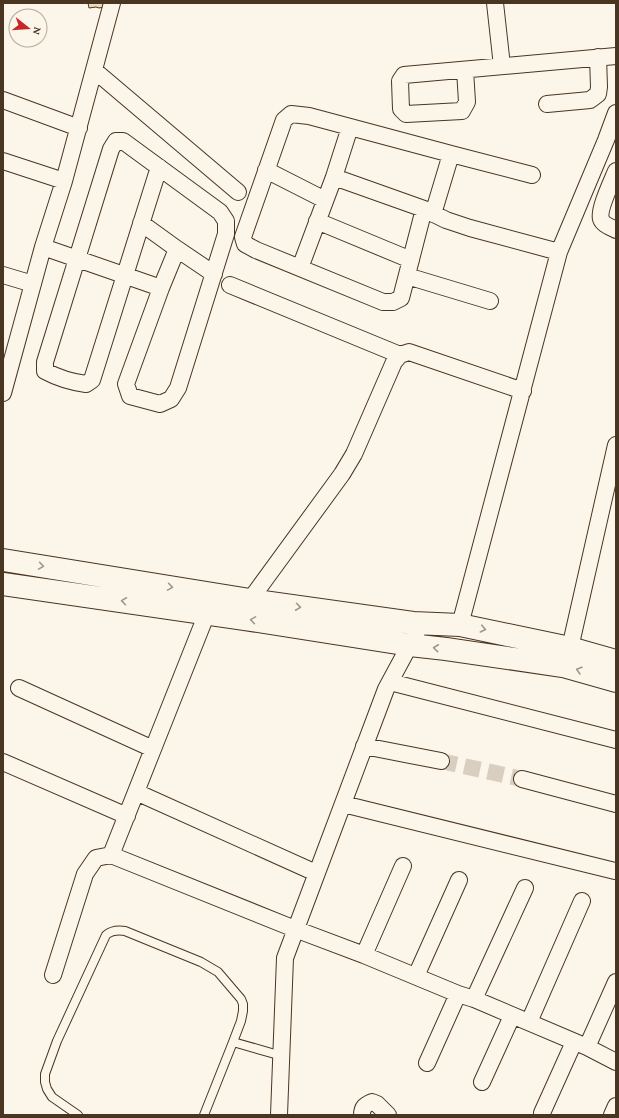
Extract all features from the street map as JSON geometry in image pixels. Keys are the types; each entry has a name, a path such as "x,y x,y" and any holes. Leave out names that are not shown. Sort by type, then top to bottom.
{"street":[{"path":"3,394 10,343 33,284 64,182 112,3"},
{"path":"495,3 502,66"},
{"path":"465,70 467,102 462,111 406,114 401,109 400,82 404,75 616,56"},
{"path":"547,104 590,100 598,94 598,57"},
{"path":"94,70 238,192"},
{"path":"3,100 79,128"},
{"path":"460,625 559,252 616,113"},
{"path":"451,154 411,260 401,298 393,302 383,302 245,244 243,237 266,170 284,120 291,114 308,116 532,175"},
{"path":"300,268 334,177 350,127"},
{"path":"159,167 92,380 86,384 74,382 45,371 45,362 111,149 116,140 123,141 159,167 220,212 226,222 226,234 178,388 171,399 160,404 130,396 126,384 177,249"},
{"path":"599,156 616,163"},
{"path":"3,161 64,182"},
{"path":"266,170 325,200"},
{"path":"616,171 600,210 601,219 606,225 616,230"},
{"path":"334,177 470,228 559,252"},
{"path":"317,221 411,260"},
{"path":"141,223 214,274"},
{"path":"43,247 161,288"},
{"path":"3,275 33,284"},
{"path":"407,276 490,301"},
{"path":"230,285 400,355"},
{"path":"250,600 342,474 354,454 394,362 400,355 410,352 523,392"},
{"path":"570,648 616,445"},
{"path":"3,560 250,600 421,624 460,625 570,648 616,661"},
{"path":"3,584 207,613 410,645 446,648 564,666 616,681"},
{"path":"111,855 207,613"},
{"path":"279,1115 285,958 364,746 390,682 421,624"},
{"path":"390,682 616,740"},
{"path":"19,688 154,749"},
{"path":"364,746 441,761"},
{"path":"3,762 127,816"},
{"path":"522,779 616,804"},
{"path":"136,792 316,873"},
{"path":"343,804 615,871"},
{"path":"53,975 85,874 96,858 111,855 364,955 458,994 474,999 581,1044 616,1062"},
{"path":"364,955 404,866"},
{"path":"416,976 459,880"},
{"path":"474,999 525,888"},
{"path":"529,1022 582,901"},
{"path":"542,1113 616,982"},
{"path":"427,1062 458,994"},
{"path":"482,1082 512,1016"},
{"path":"362,1115 362,1110 366,1105 372,1102 377,1104 388,1115"},
{"path":"612,1115 616,1106"}],"lane":[{"path":"78,1115 52,1097 47,1089 45,1074 60,1034 106,935 116,930 125,931 200,962 218,972 241,999 243,1004 241,1022 204,1115"},
{"path":"233,1042 282,1056"}],"building":[{"path":"88,3 103,3 104,7 89,8"}],"tunnel":[{"path":"441,761 522,779"}]}
